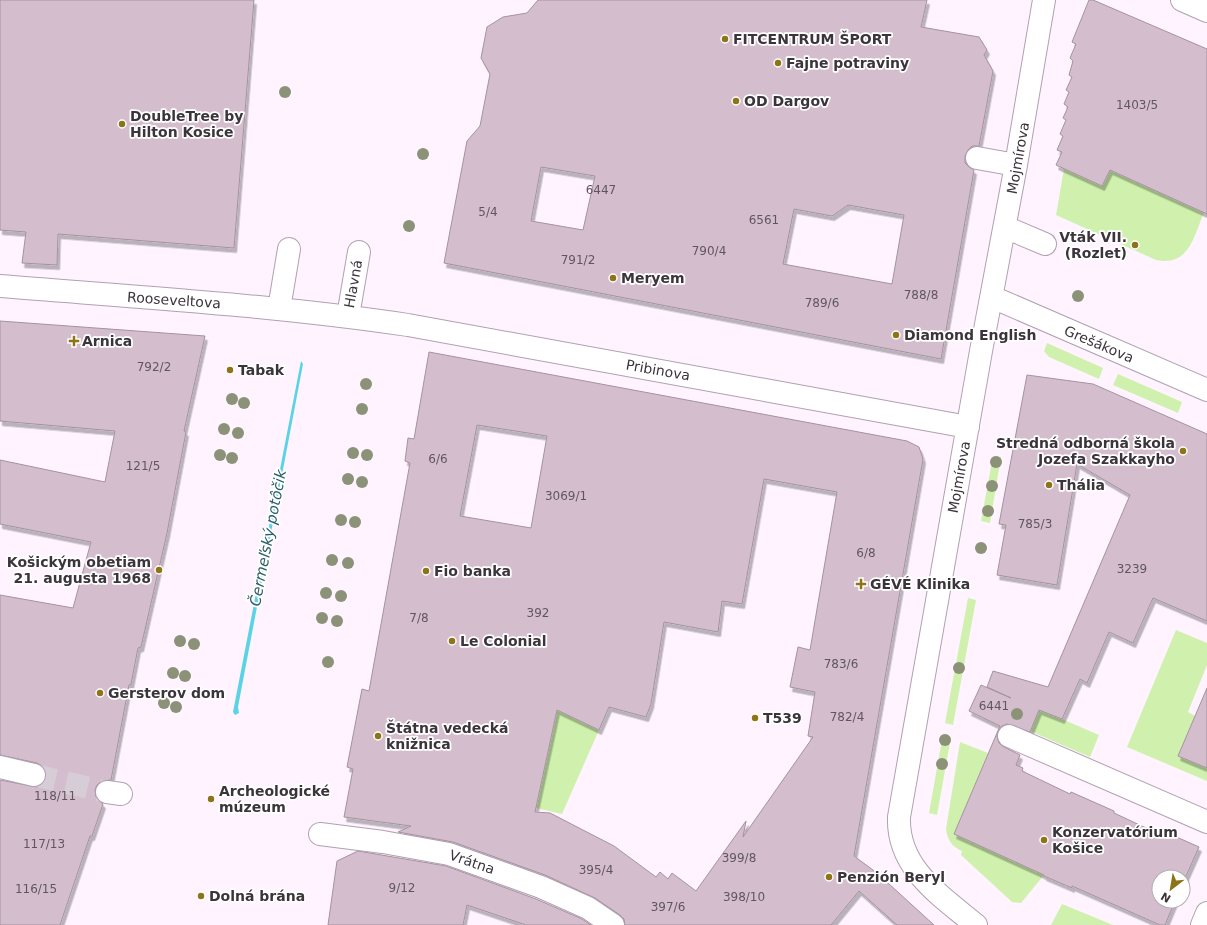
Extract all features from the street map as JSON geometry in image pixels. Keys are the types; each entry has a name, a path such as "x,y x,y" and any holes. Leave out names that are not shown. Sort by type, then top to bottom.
{"street":[{"name":"Mojmírova","path":"976,925 927,885 917,873 903,847 899,827 902,798 968,427 1006,227 1044,0"},
{"path":"1182,0 1207,11"},
{"path":"977,158 1016,165"},
{"path":"1006,227 1045,244"},
{"path":"279,309 289,249"},
{"name":"Hlavná","path":"348,316 359,252"},
{"name":"Rooseveltova","path":"0,286 348,316"},
{"name":"Grešákova","path":"992,297 1207,390"},
{"name":"Pribinova","path":"348,316 446,331 968,427"},
{"path":"1009,736 1207,822"},
{"path":"0,767 34,776"},
{"name":"Vrátna","path":"320,834 383,842 450,854 541,886 588,908 613,925"},
{"path":"1202,925 1207,913"}],"green space":[{"path":"1064,169 1102,186 1110,170 1198,210 1199,208 1205,210 1194,239 1184,254 1176,259 1167,261 1156,260 1056,215"},
{"path":"1047,343 1103,368 1099,379 1049,357 1044,351"},
{"path":"1118,374 1182,402 1178,413 1113,385"},
{"path":"993,456 1001,457 990,523 981,521"},
{"path":"968,598 976,600 953,725 945,723"},
{"path":"1176,630 1207,643 1207,665 1188,712 1195,716 1178,756 1207,768 1207,781 1127,747"},
{"path":"563,688 579,720 599,730 562,814 536,808 556,716 553,715"},
{"path":"1011,697 1099,735 1090,757 1002,719"},
{"path":"943,734 951,737 937,815 929,813"},
{"path":"960,742 988,753 954,834 1044,875 1021,903 1012,902 961,855 962,851 953,845 948,836 946,829"},
{"path":"1062,904 1113,925 1051,925"}],"water":[{"name":"Čermeľský potôčik","path":"301,361 303,364 238,707 239,713 235,715 233,712"}],"building":[{"name":"DoubleTree by Hilton Kosice","path":"0,0 254,0 234,248 58,234 57,265 22,263 26,232 0,230"},
{"name":"OD Dargov","path":"538,0 927,0 921,27 979,37 987,50 984,55 993,71 979,146 972,146 965,156 965,163 974,170 941,359 444,263 467,141 480,126 490,74 481,58 487,27 503,17 527,13","holes":["541,167 595,176 583,230 531,221","848,205 904,215 892,284 783,264 794,209 832,216"]},
{"path":"1089,0 1093,0 1207,49 1207,214 1110,170 1102,186 1056,165 1062,152 1057,150 1063,136 1060,134 1066,120 1063,118 1068,107 1064,104 1069,92 1066,90 1072,77 1069,75 1073,61 1070,58 1076,44 1072,42"},
{"path":"0,321 205,336 184,431 186,432 167,533 141,647 138,648 131,684 129,685 111,780 102,781 97,785 95,790 96,797 103,804 92,836 90,836 60,925 0,925 0,780 37,787 43,783 46,777 46,771 37,763 0,755 0,595 73,608 91,542 0,524 0,460 105,482 115,431 0,421"},
{"path":"429,352 907,441 919,447 923,459 854,856 877,873 934,925 897,925 859,891 831,925 625,925 624,919 620,915 595,898 545,875 453,842 398,832 411,826 344,817 353,769 347,767 362,689 369,691 410,463 405,461 408,438 414,439","holes":["477,425 547,436 531,528 460,516","764,479 837,492 810,650 798,647 790,687 815,692 808,736 813,737 743,837 746,821 696,891 672,873 668,879 660,872 656,877 614,846 550,813 535,812 557,710 599,730 609,707 646,717 651,704 664,622 718,632 722,601 742,604"]},
{"path":"1027,375 1093,384 1207,434 1207,621 1153,598 1133,643 1109,632 1087,683 1080,679 1062,719 1039,710 1030,732 1007,724 1002,726 998,731 997,737 999,743 1004,747 1020,755 1016,765 1023,768 1022,771 1070,794 1071,792 1114,811 1114,813 1161,835 1163,831 1199,847 1189,869 1151,869 1151,909 1172,909 1165,925 1160,925 1072,886 1072,888 1044,876 954,834 1000,726 969,711 981,685 1011,698 987,687 993,671 1048,687 1130,495 1077,464 1057,585 997,575 1006,525 999,524"},
{"path":"1207,688 1207,768 1178,756"},
{"path":"358,851 446,866 536,899 582,919 591,925 526,925 467,905 463,925 328,925 337,861"}],"tunnel":[{"path":"34,775 107,792"}],"place":[{"name":"FITCENTRUM ŠPORT","path":"725,39"},
{"name":"Fajne potraviny","path":"778,63"},
{"name":"OD Dargov","path":"736,101"},
{"name":"DoubleTree by Hilton Kosice","path":"122,124"},
{"name":"Vták VII. (Rozlet)","path":"1135,245"},
{"name":"Meryem","path":"613,278"},
{"name":"Diamond English","path":"896,335"},
{"name":"Arnica","path":"74,341"},
{"name":"Tabak","path":"230,370"},
{"name":"Stredná odborná škola Jozefa Szakkayho","path":"1183,451"},
{"name":"Thália","path":"1049,485"},
{"name":"Košickým obetiam 21. augusta 1968","path":"159,570"},
{"name":"Fio banka","path":"426,571"},
{"name":"GÉVÉ Klinika","path":"861,584"},
{"name":"Le Colonial","path":"452,641"},
{"name":"Gersterov dom","path":"100,693"},
{"name":"T539","path":"755,718"},
{"name":"Štátna vedecká knižnica","path":"378,736"},
{"name":"Archeologické múzeum","path":"211,799"},
{"name":"Konzervatórium Košice","path":"1044,840"},
{"name":"Penzión Beryl","path":"829,877"},
{"name":"Dolná brána","path":"201,896"}]}
